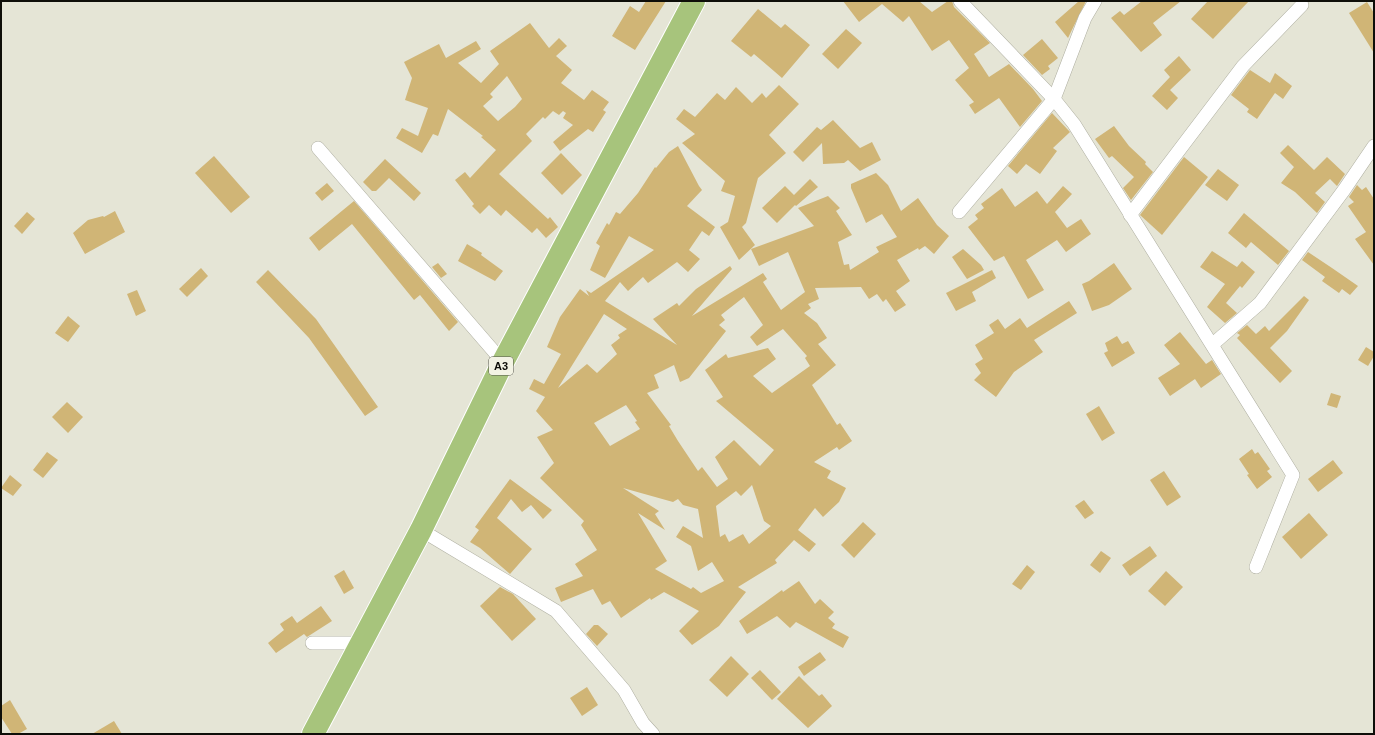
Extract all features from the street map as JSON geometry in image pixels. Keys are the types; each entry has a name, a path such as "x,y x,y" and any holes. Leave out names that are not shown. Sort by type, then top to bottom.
{"highway":[{"name":"A3","path":"313,734 421,530 503,362 694,1"}],"street":[{"path":"960,1 1054,99 1074,124 1293,474 1256,567"},
{"path":"959,212 1054,99 1085,18 1095,1"},
{"path":"1130,215 1243,66 1302,5"},
{"path":"1213,344 1260,303 1344,190 1374,146"},
{"path":"318,148 503,362"},
{"path":"421,530 556,611 624,690 644,723 653,734"},
{"path":"312,643 362,644"}],"building":[{"path":"646,1 666,1 635,50 612,36 630,6 639,12"},
{"path":"843,1 919,1 932,12 948,1 952,1 954,7 990,43 974,54 989,77 1009,64 1033,89 1042,101 1020,127 999,98 975,114 969,105 974,102 955,80 969,68 949,40 932,51 909,16 903,22 882,4 859,22"},
{"path":"1079,1 1086,1 1068,38 1055,22"},
{"path":"1142,1 1181,1 1153,23 1162,35 1141,52 1111,18 1120,11 1124,15"},
{"path":"1208,1 1249,1 1213,39 1191,19"},
{"path":"1367,2 1374,13 1374,53 1349,13"},
{"path":"758,9 781,28 785,24 810,45 782,78 754,54 751,57 731,41"},
{"path":"530,23 549,48 559,38 567,46 556,56 572,70 561,83 584,100 592,90 609,102 603,110 606,112 593,132 588,129 560,151 553,142 573,125 563,118 566,113 563,111 559,115 553,111 545,119 543,117 526,134 532,141 499,174 548,219 550,217 558,227 546,238 537,228 532,233 506,210 501,216 489,205 480,214 472,206 474,204 455,180 465,172 470,178 496,150 481,137 483,136 448,109 438,136 433,134 422,153 396,138 402,128 418,136 428,108 405,100 412,78 404,62 439,44 446,58 476,41 481,49 458,63 481,83 499,64 490,51","holes":["507,76 522,99 498,121 483,106 493,97 490,94"]},
{"path":"846,29 862,43 838,69 822,54"},
{"path":"1042,39 1058,58 1048,66 1050,69 1042,75 1023,55"},
{"path":"1179,56 1191,70 1170,90 1178,98 1167,110 1152,96 1170,77 1164,70"},
{"path":"1250,70 1270,83 1275,73 1292,86 1283,99 1275,93 1257,119 1247,112 1249,109 1231,95"},
{"path":"779,85 799,104 769,135 786,153 758,178 746,223 742,227 755,245 739,260 720,227 728,222 735,196 721,191 725,181 682,143 695,134 676,119 684,109 695,117 717,93 725,100 736,87 752,103 762,93 766,98"},
{"path":"1052,113 1070,132 1053,148 1057,151 1040,174 1026,164 1017,174 1008,166"},
{"path":"833,120 860,148 872,142 881,160 860,171 848,160 844,163 823,164 822,143 803,162 793,152 817,127 821,130"},
{"path":"1114,126 1129,146 1146,162 1145,164 1153,172 1131,200 1123,188 1134,177 1112,156 1109,158 1095,139"},
{"path":"1288,145 1314,170 1327,157 1345,174 1337,186 1330,179 1315,193 1325,202 1317,213 1295,192 1281,183 1294,167 1280,153"},
{"path":"678,146 702,190 687,206 715,227 709,236 702,231 689,250 700,259 688,272 677,262 648,283 643,277 628,291 620,282 605,301 677,345 653,319 677,303 679,306 696,289 730,266 732,269 692,316 763,273 767,279 763,282 781,310 805,292 788,252 759,266 751,249 814,226 798,208 828,196 840,208 836,211 852,235 838,242 844,265 849,264 850,270 879,252 876,247 897,237 882,214 866,223 851,188 851,184 876,173 888,185 901,211 918,198 937,225 949,236 934,254 925,246 919,250 918,248 897,260 910,281 896,291 906,305 895,312 886,299 883,302 877,294 869,299 861,287 815,288 819,299 808,304 811,308 804,313 817,323 827,338 818,344 836,365 812,385 837,425 840,423 852,441 839,450 837,447 814,462 831,471 827,478 846,488 839,502 823,517 815,508 798,530 816,544 809,552 794,540 775,560 777,563 738,587 746,592 719,626 692,645 679,631 699,611 664,592 651,600 650,598 621,618 610,601 602,605 593,589 561,602 555,588 583,576 575,564 597,550 581,525 584,521 540,478 554,463 537,437 553,430 536,411 545,397 529,389 534,379 544,384 561,354 547,347 560,317 580,289 589,296 586,290 591,293 654,250 629,236 605,278 590,270 600,246 596,243 607,223 609,225 616,212 620,214 638,193 655,167 656,168 669,152","holes":["744,297 763,325 750,337 757,346 783,329 807,356 805,358 810,366 772,393 753,376 776,359 768,348 728,358 726,354 705,370 723,397 716,401 774,450 760,466 734,440 715,457 728,479 717,487 702,467 698,471 669,426 671,425 647,393 659,388 654,375 674,365 680,382 689,378 726,331 719,325 725,320 721,315","604,314 627,329 618,335 620,338 611,345 617,354 597,373 587,364 558,388","626,405 637,421 635,422 640,429 610,446 594,423","752,485 764,521 771,526 749,544 743,534 729,542 725,534 720,537 716,506 736,491 741,496","623,488 673,502 678,499 683,505 698,509 703,538 683,526 676,537 691,546 698,571 712,562 724,581 701,593 693,587 691,589 655,569 667,561 638,513 665,530 655,514 659,511"]},
{"path":"561,153 582,175 562,195 541,173"},
{"path":"214,156 250,197 231,213 195,173"},
{"path":"1184,157 1208,177 1162,235 1140,215"},
{"path":"385,159 421,193 414,201 389,178 376,191 372,191 363,182"},
{"path":"1218,169 1239,185 1227,201 1205,185"},
{"path":"810,179 818,187 796,206 795,205 777,223 762,208 785,186 794,195"},
{"path":"327,183 334,191 322,201 315,193"},
{"path":"1357,185 1362,190 1366,187 1374,199 1374,265 1355,239 1366,232 1348,206 1354,202 1349,197"},
{"path":"1063,186 1072,194 1055,212 1067,228 1081,219 1091,234 1066,252 1057,240 1026,260 1044,290 1028,299 1004,256 994,261 968,227 978,219 975,215 984,208 981,204 1002,188 1015,207 1037,191 1047,204"},
{"path":"354,201 458,322 449,331 420,295 414,300 352,224 319,251 309,238"},
{"path":"115,211 125,232 85,254 73,233 88,220 104,217"},
{"path":"27,212 35,219 22,234 14,226"},
{"path":"1244,213 1289,251 1278,265 1251,242 1246,248 1228,233"},
{"path":"467,244 482,253 481,255 503,271 495,281 458,261"},
{"path":"963,249 981,265 984,270 967,279 952,257"},
{"path":"1212,251 1237,267 1242,261 1255,272 1242,288 1240,286 1226,303 1237,313 1225,323 1207,307 1225,284 1200,267"},
{"path":"1308,252 1358,286 1350,295 1342,289 1339,293 1322,281 1325,277 1302,260"},
{"path":"438,263 447,274 441,278 432,267"},
{"path":"1114,263 1132,289 1109,305 1092,311 1082,284 1089,281"},
{"path":"201,268 208,276 187,297 179,289"},
{"path":"268,270 316,319 378,407 365,416 309,338 256,282"},
{"path":"992,270 996,278 972,292 976,301 956,311 946,293"},
{"path":"137,290 146,311 136,316 127,294"},
{"path":"1304,296 1309,300 1287,331 1270,348 1292,371 1280,383 1237,338 1240,335 1237,333 1247,325 1256,334 1265,326 1269,331"},
{"path":"1069,301 1077,313 1034,340 1043,352 1014,372 996,397 974,380 981,373 975,364 983,359 975,345 994,333 989,325 998,319 1005,329 1020,318 1027,328"},
{"path":"68,316 80,326 68,342 55,333"},
{"path":"1180,332 1206,364 1212,360 1221,374 1201,388 1195,379 1170,396 1158,378 1180,364 1164,345"},
{"path":"1117,336 1122,344 1128,341 1135,353 1112,367 1104,353 1108,351 1105,343"},
{"path":"1366,347 1374,352 1374,356 1368,366 1358,360"},
{"path":"1331,393 1341,396 1337,408 1327,405"},
{"path":"67,402 83,417 68,433 52,417"},
{"path":"1099,406 1115,433 1102,441 1086,414"},
{"path":"1252,449 1255,454 1258,452 1270,469 1267,471 1272,477 1257,489 1247,475 1249,474 1239,459"},
{"path":"47,452 58,460 43,478 33,470"},
{"path":"1333,460 1343,473 1318,492 1308,479"},
{"path":"1164,471 1181,497 1167,506 1150,480"},
{"path":"10,475 22,485 13,496 1,488"},
{"path":"510,479 552,510 543,519 531,505 522,512 511,499 497,518 532,549 510,574 480,548 470,542 479,530 475,527"},
{"path":"1084,500 1094,513 1085,519 1075,506"},
{"path":"1309,513 1328,535 1301,559 1282,537"},
{"path":"863,522 876,534 854,558 841,545"},
{"path":"1150,546 1157,556 1130,576 1122,565"},
{"path":"1101,551 1111,558 1100,573 1090,565"},
{"path":"1027,565 1035,572 1021,590 1012,584"},
{"path":"344,570 354,588 344,594 334,576"},
{"path":"1166,571 1183,587 1165,606 1148,591"},
{"path":"799,581 815,604 820,599 834,612 828,618 835,624 832,628 849,637 843,648 796,622 790,628 777,616 747,634 739,621 782,590 783,592"},
{"path":"500,587 513,594 536,619 512,641 480,606"},
{"path":"321,606 332,621 307,637 304,634 276,653 268,643 284,630 280,624 292,616 297,623"},
{"path":"594,625 598,625 608,634 597,646 586,634"},
{"path":"820,652 826,660 804,676 798,667"},
{"path":"731,656 749,674 727,697 709,680"},
{"path":"760,670 781,692 772,700 751,678"},
{"path":"799,676 819,696 822,694 832,706 808,728 777,699"},
{"path":"587,687 598,705 582,716 570,698"},
{"path":"10,700 27,729 18,734 12,734 1,717 1,706"},
{"path":"114,721 122,734 92,734"}]}
